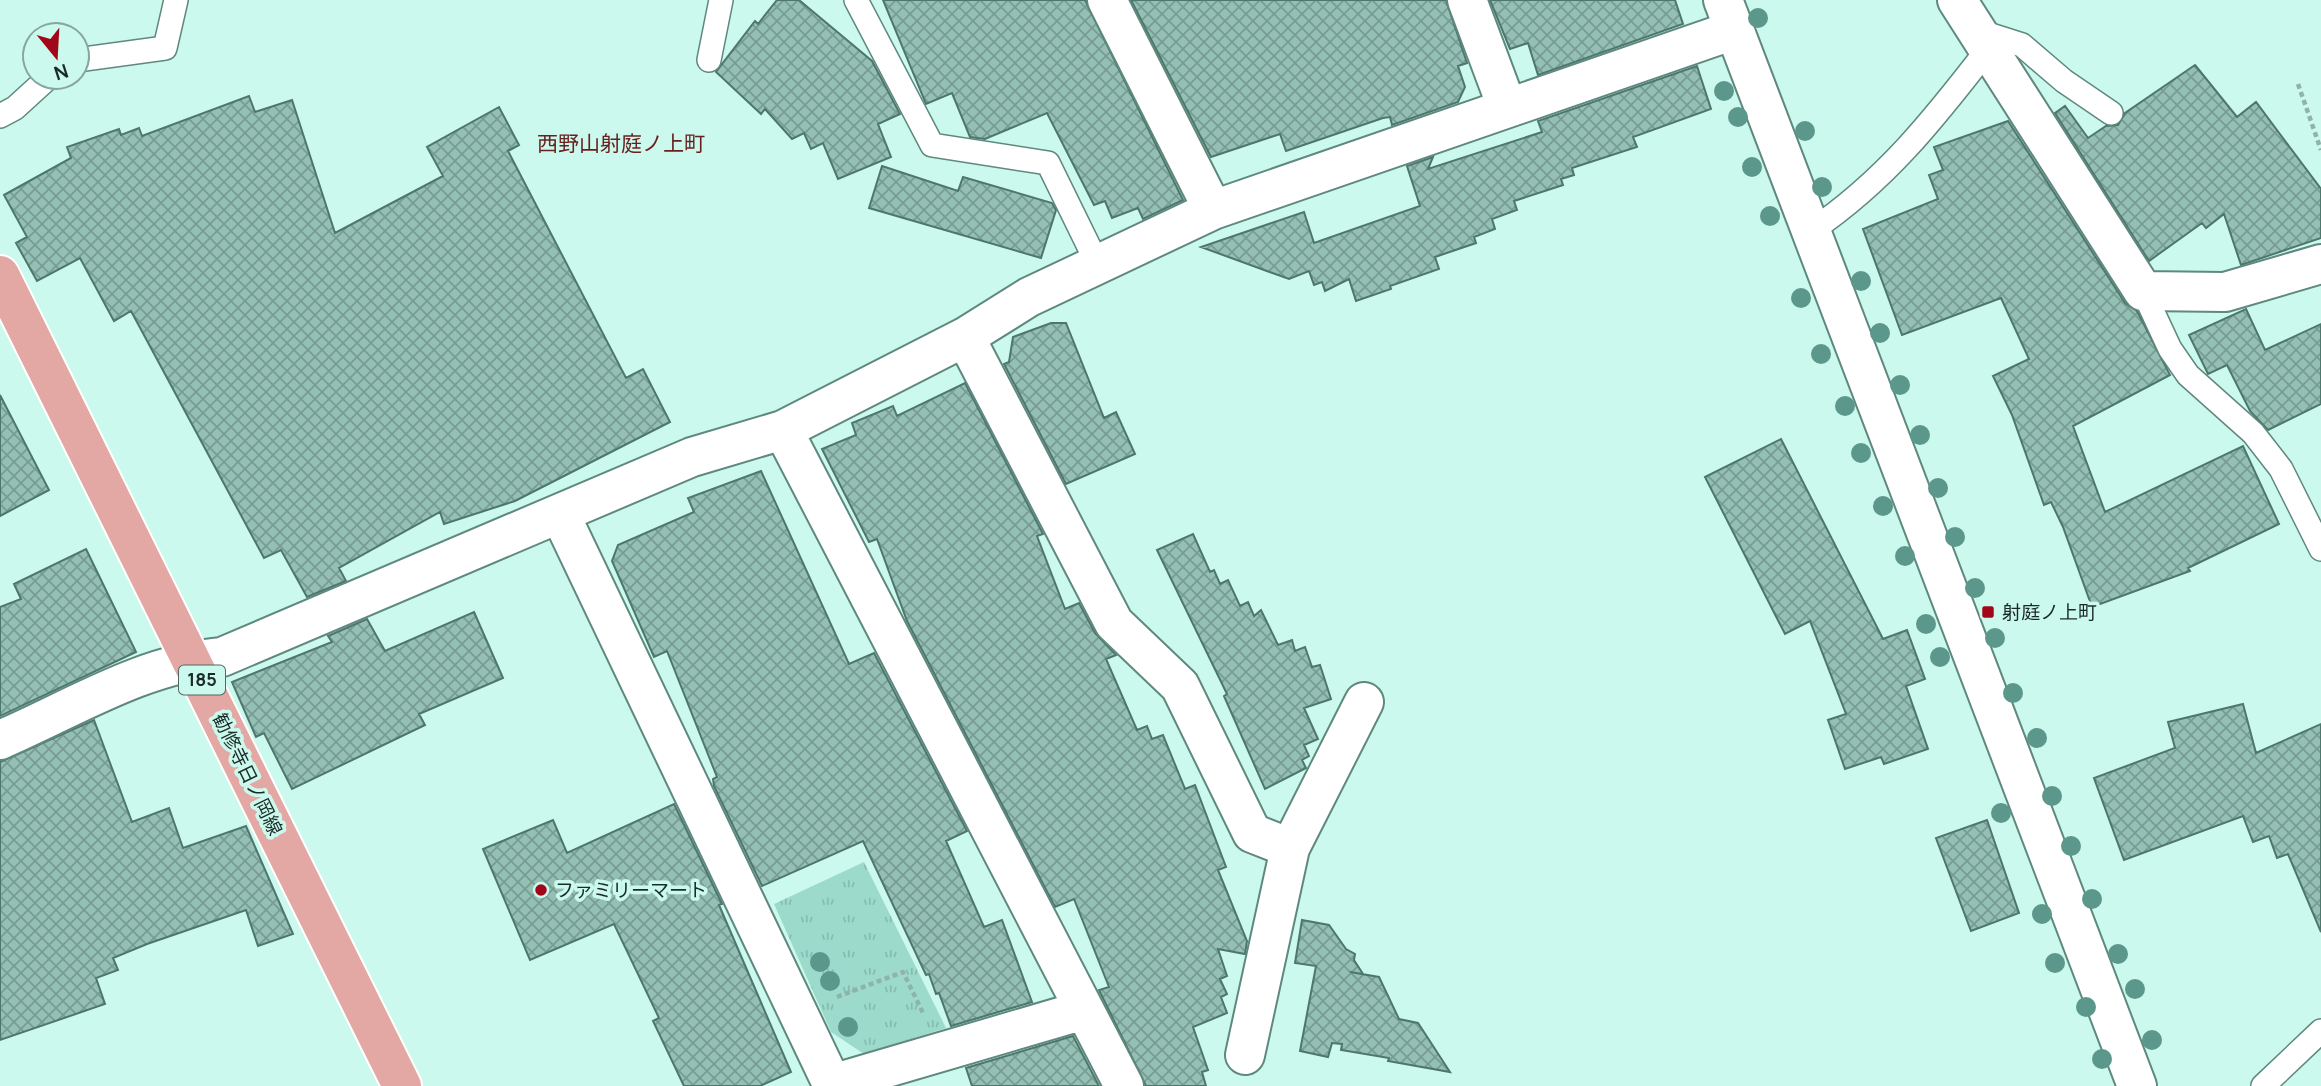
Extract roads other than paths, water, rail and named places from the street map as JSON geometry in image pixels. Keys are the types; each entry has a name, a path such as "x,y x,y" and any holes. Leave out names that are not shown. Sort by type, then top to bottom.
{"main road":[{"name":"勧修寺日ノ岡線","path":"0,275 402,1086"}],"street":[{"path":"1107,0 1213,210"},
{"path":"1467,0 1507,107"},
{"path":"0,740 114,686 192,660 222,657 692,457 783,430 965,337 1029,297 1213,210 1507,107 1728,15 2137,1086"},
{"path":"1974,26 2143,291 2225,292 2321,264"},
{"path":"965,337 1114,623 1180,686 1252,833 1290,848"},
{"path":"783,430 1124,1086"},
{"path":"560,514 832,1084 1084,1010"},
{"path":"1245,1055 1290,848 1364,702"}],"lane":[{"path":"91,58 165,48 176,0"},
{"path":"709,60 722,0"},
{"path":"856,0 932,145 1048,163 1098,265"},
{"path":"1811,231 1853,202 1926,130 1974,26 2022,45 2064,81 2110,113"},
{"path":"0,116 15,108 33,91"},
{"path":"2143,291 2171,349 2188,375 2253,433 2281,469 2321,549"},
{"path":"2263,1086 2321,1031"}],"place":[{"name":"射庭ノ上町","path":"1988,612"},
{"name":"ファミリーマート","path":"541,890"}],"district":[{"name":"西野山射庭ノ上町","path":"621,144"}]}
